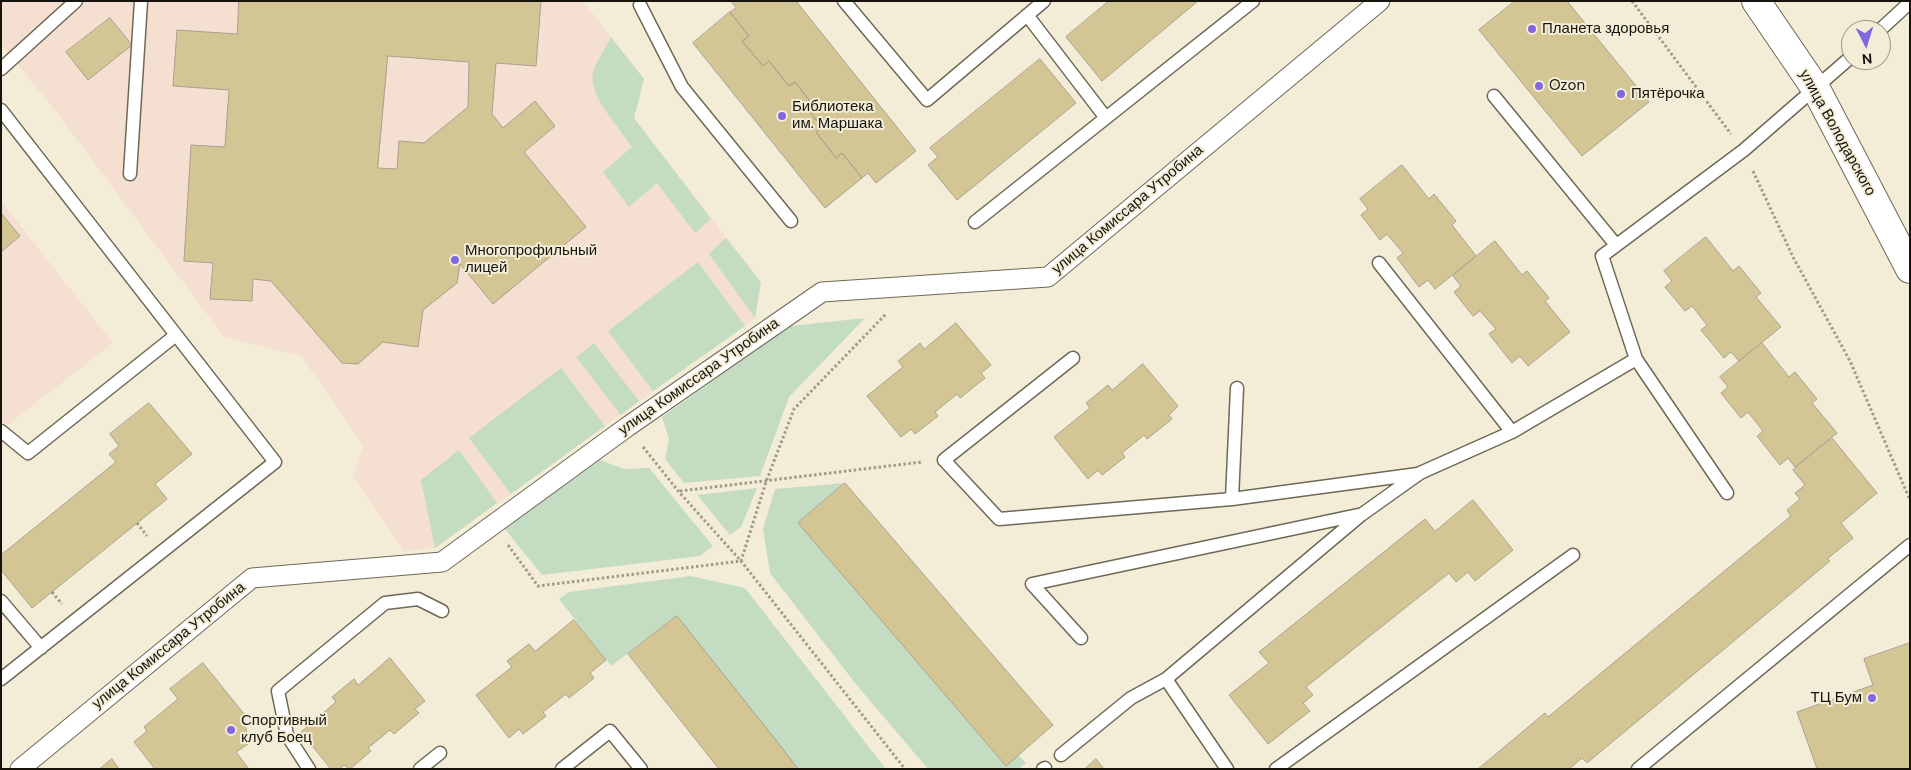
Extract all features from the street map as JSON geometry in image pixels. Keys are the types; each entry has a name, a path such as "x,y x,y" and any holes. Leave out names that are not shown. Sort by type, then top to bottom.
{"street":[{"name":"улица Комиссара Утробина","path":"20,769 252,578 442,562 627,427 822,292 1048,277 1380,1"},
{"name":"улица Володарского","path":"1756,1 1816,89 1910,269"}],"lane":[{"path":"1,69 76,1"},
{"path":"130,174 141,1"},
{"path":"844,1 927,100 1044,1"},
{"path":"975,222 1253,1"},
{"path":"640,2 682,86 791,221"},
{"path":"1891,21 1907,7"},
{"path":"1027,15 1106,118"},
{"path":"1727,493 1636,359 1602,256 1744,150 1841,66"},
{"path":"1494,96 1616,245"},
{"path":"1,110 274,462 1,679"},
{"path":"1379,263 1512,432"},
{"path":"1,431 28,453 176,336"},
{"path":"1073,358 944,460 999,519 1232,499 1420,473"},
{"path":"1060,755 1131,698 1166,679 1360,515 1420,473 1512,432 1636,359"},
{"path":"1232,499 1238,388"},
{"path":"1081,638 1032,584 1360,515"},
{"path":"1638,769 1910,545"},
{"path":"1276,769 1573,555"},
{"path":"309,769 287,735 278,691 385,603 418,599 442,611"},
{"path":"1,601 40,648"},
{"path":"1166,679 1227,769"},
{"path":"562,769 610,731 642,769"},
{"path":"420,769 440,752"}],"path":[{"path":"1632,1 1744,150 1793,257 1850,361 1910,500"},
{"path":"741,561 766,482 794,409 913,287"},
{"path":"627,427 679,492 741,561 905,769"},
{"path":"679,492 944,460"},
{"path":"492,524 538,586 741,561"}],"shaded area":[{"name":"Многопрофильный лицей","path":"1,1 583,1 644,79 634,118 761,282 755,318 435,548 404,551 353,476 363,445 301,356 224,337 58,114 1,44"},
{"path":"1,201 113,343 1,430"}],"green space":[{"path":"611,37 644,79 634,118 711,219 695,233 657,183 629,207 603,172 632,147 606,111 595,91 592,81 593,72"},
{"path":"726,238 761,282 755,318 709,254"},
{"path":"698,262 745,326 653,391 608,331"},
{"path":"865,318 789,397 760,476 684,483 665,459 669,439 662,417 790,326"},
{"path":"594,343 639,401 621,415 576,357"},
{"path":"561,368 605,426 511,494 469,438"},
{"path":"459,450 497,503 435,548 421,480"},
{"path":"600,460 624,469 649,468 713,546 700,556 542,575 504,528"},
{"path":"845,483 798,523 1005,765 1018,755 1026,763 1019,769 928,769 855,683 770,573 763,529 775,489"},
{"path":"757,488 741,527 730,535 697,495"},
{"path":"691,576 745,588 886,769 798,769 677,616 611,666 559,599 569,592"}],"building":[{"path":"239,1 541,1 536,66 496,63 492,114 503,128 535,101 555,126 524,152 586,227 493,304 460,264 457,283 423,310 418,347 383,342 358,364 342,363 271,281 253,279 252,301 210,299 213,263 184,261 191,145 225,147 229,90 173,86 177,30 237,34","holes":["388,56 469,62 468,107 424,143 399,141 397,169 378,168"]},
{"path":"731,1 796,1 916,151 876,183 868,173 862,178 842,153 836,158 816,132 822,127 804,105 809,100 795,82 789,86 769,61 763,66 742,41 749,36 730,12 736,8"},
{"path":"1109,1 1198,1 1102,81 1066,37"},
{"path":"1515,1 1567,1 1649,102 1582,156 1479,30"},
{"name":"Библиотека им. Маршака","path":"730,12 749,36 742,41 763,66 769,61 789,86 795,82 809,100 804,105 822,127 816,132 836,158 842,153 862,178 825,208 693,43"},
{"path":"110,18 132,45 88,80 66,52"},
{"path":"1040,59 1076,103 957,200 928,165 938,157 930,148"},
{"path":"1402,165 1429,199 1434,194 1456,221 1452,225 1476,256 1435,289 1428,280 1419,287 1397,258 1403,253 1387,234 1380,240 1361,215 1368,209 1360,199"},
{"path":"1,213 20,236 1,252"},
{"path":"1706,237 1733,271 1739,266 1761,293 1756,297 1781,327 1739,361 1731,352 1724,358 1701,330 1707,325 1692,306 1685,311 1665,287 1672,281 1664,271"},
{"path":"1495,241 1522,275 1527,271 1549,298 1545,301 1570,332 1528,366 1520,356 1512,363 1489,334 1496,329 1480,311 1473,316 1454,292 1461,286 1453,276"},
{"path":"956,323 991,365 981,373 985,378 960,398 957,394 935,412 938,416 915,434 911,429 901,437 867,396 903,367 898,361 920,343 924,349"},
{"path":"1762,343 1789,377 1795,372 1817,399 1812,403 1837,433 1795,467 1788,458 1780,465 1757,436 1763,431 1748,412 1741,418 1721,393 1728,387 1720,377"},
{"path":"1143,364 1178,406 1169,415 1172,419 1147,439 1144,435 1122,453 1125,457 1102,475 1098,470 1088,479 1054,437 1090,408 1086,403 1108,385 1112,390"},
{"path":"149,403 192,454 155,484 167,499 32,608 1,570 1,555 116,462 109,454 119,446 110,434"},
{"path":"1832,438 1877,493 1841,523 1853,538 1827,559 1830,561 1587,763 1582,758 1569,769 1478,769 1545,713 1548,717 1791,516 1787,510 1800,499 1795,493 1805,485 1793,470"},
{"path":"845,483 1053,725 1006,766 798,523"},
{"path":"1473,500 1513,550 1475,581 1468,572 1456,582 1449,573 1306,687 1313,695 1303,703 1310,711 1268,744 1229,695 1269,663 1259,652 1425,519 1435,531"},
{"path":"677,616 798,769 719,769 628,654"},
{"path":"574,620 606,660 590,673 594,678 569,698 566,694 543,712 546,716 523,734 519,729 509,738 476,695 512,667 507,661 529,644 535,651"},
{"name":"ТЦ Бум","path":"1910,643 1910,769 1817,769 1797,712 1873,685 1864,659"},
{"path":"390,658 425,701 415,709 419,713 394,734 390,730 368,748 371,751 350,769 344,765 340,769 331,769 301,732 336,702 332,697 354,679 358,685"},
{"path":"203,663 244,714 248,744 236,752 249,769 155,769 134,742 147,731 144,727 178,699 170,689"},
{"path":"112,759 119,769 100,769"},
{"path":"1096,759 1104,769 1085,769"}],"place":[{"name":"Планета здоровья","path":"1532,29"},
{"name":"Ozon","path":"1539,86"},
{"name":"Пятёрочка","path":"1621,94"},
{"name":"Библиотека им. Маршака","path":"782,116"},
{"name":"Многопрофильный лицей","path":"455,260"},
{"name":"ТЦ Бум","path":"1872,698"},
{"name":"Спортивный клуб Боец","path":"231,730"}]}
